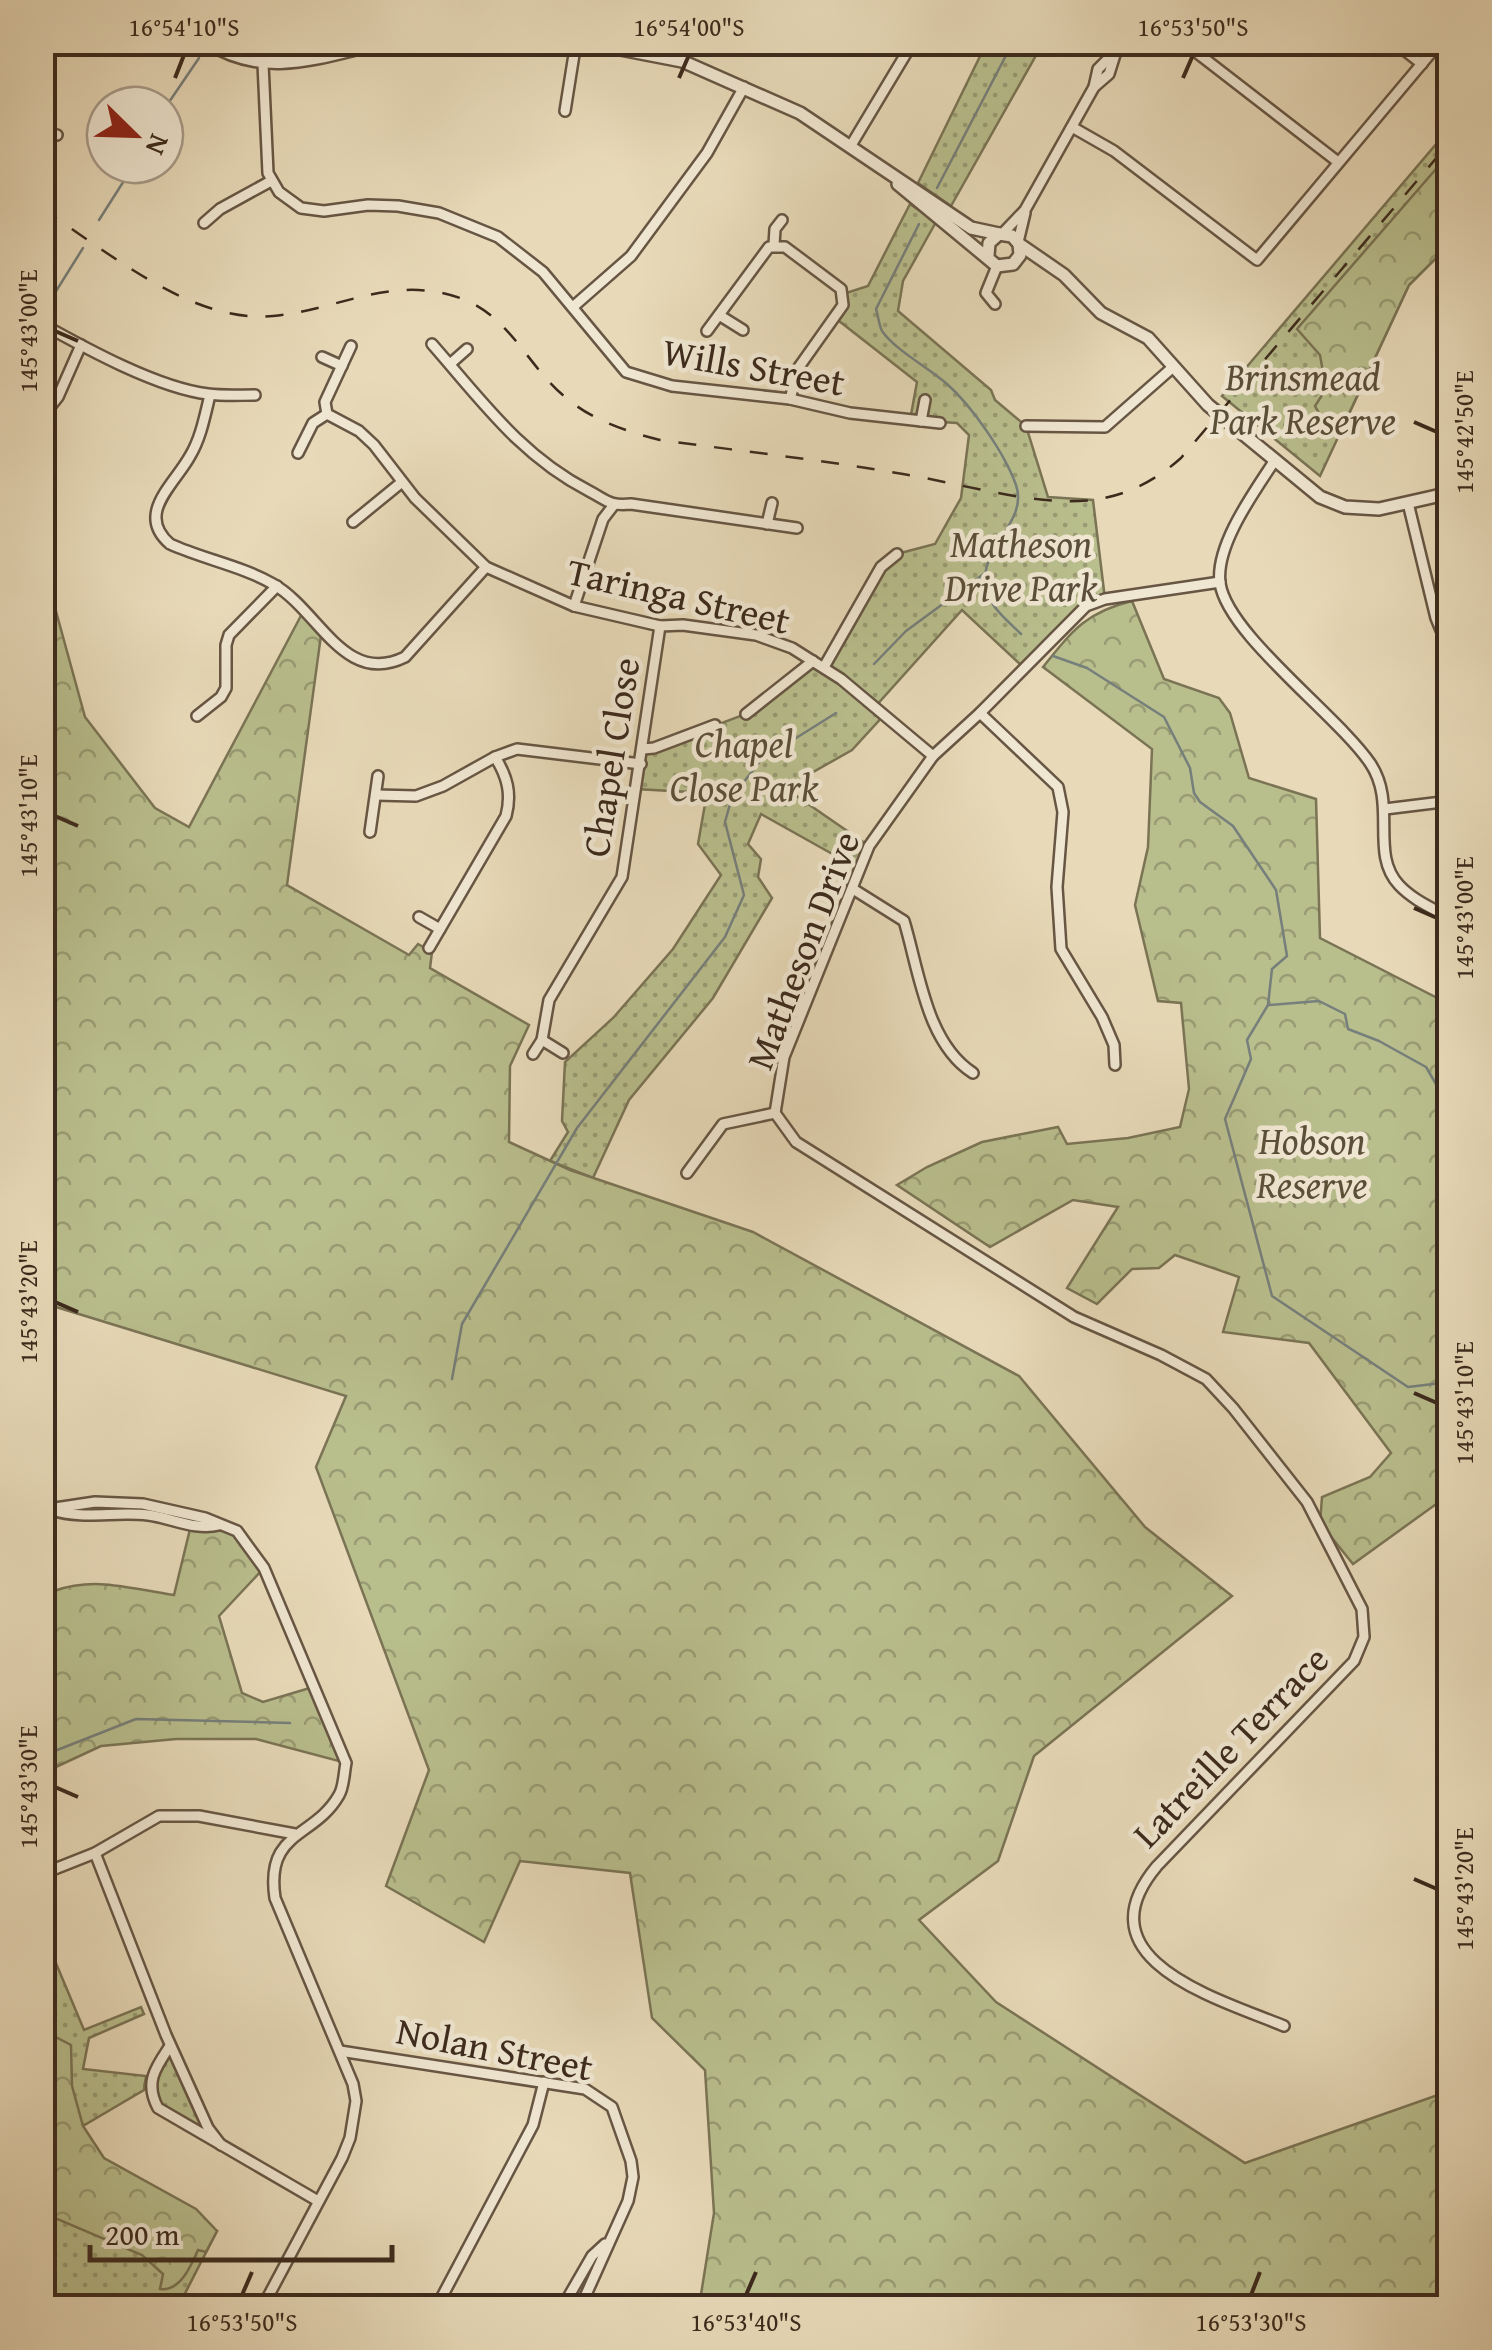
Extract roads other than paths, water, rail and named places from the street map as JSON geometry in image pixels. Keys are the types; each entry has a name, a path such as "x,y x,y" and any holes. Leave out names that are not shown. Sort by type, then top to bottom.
{"street":[{"path":"207,42 240,60 263,64 295,62 385,42"},
{"path":"564,111 576,42"},
{"path":"584,42 682,61 744,87 800,113 971,228 1012,236 1064,275 1100,313 1148,338 1208,405 1320,497 1337,505 1379,510 1450,493"},
{"path":"850,147 913,42"},
{"path":"995,304 986,294 998,263 988,242 1025,210 1094,87 1098,69 1119,42"},
{"path":"1183,42 1338,162"},
{"path":"1394,42 1422,64"},
{"path":"1072,127 1114,151 1256,260 1440,42"},
{"path":"204,223 220,209 271,182 266,165 263,64"},
{"path":"574,306 631,256 706,153 744,87"},
{"path":"42,132 56,136"},
{"path":"889,173 904,191 998,263 1047,263"},
{"name":"Wills Street","path":"271,182 288,200 313,211 398,206 439,213 480,229 528,259 574,306 626,372 672,386 790,399 850,413 940,423"},
{"path":"998,263 1017,260 1025,210"},
{"path":"774,246 774,235 782,220"},
{"path":"708,331 764,252 774,246 784,248 840,289 844,300 799,366 790,399"},
{"path":"719,314 744,330"},
{"path":"42,324 151,376 210,395 255,395"},
{"path":"42,417 58,396 80,344"},
{"path":"432,344 537,460 612,506 631,504 798,528"},
{"path":"298,453 313,423 327,414 326,402 352,346"},
{"path":"450,364 468,349"},
{"path":"322,357 342,366"},
{"path":"1026,426 1104,427 1172,368"},
{"path":"210,395 192,454 158,506 155,521 159,534 190,553 278,586 347,654 376,666 405,656 486,567"},
{"path":"921,421 925,400"},
{"name":"Taringa Street","path":"327,414 359,431 437,521 486,567 574,606 660,626 682,625 756,636 792,648 824,667 933,756"},
{"path":"1275,460 1227,542 1220,582 1226,604 1368,759 1383,790 1384,854 1390,874 1411,896 1450,918"},
{"path":"353,522 402,482"},
{"path":"767,524 772,503"},
{"path":"1408,503 1436,618 1441,630 1450,636"},
{"path":"574,606 602,519 612,506"},
{"path":"824,667 881,567 897,554"},
{"name":"Matheson Drive","path":"776,1113 784,1056 869,846 933,756 1086,606 1105,599 1220,582"},
{"path":"197,716 226,688 226,645 230,634 278,586"},
{"name":"Chapel Close","path":"533,1054 542,1040 550,1000 622,877 660,626"},
{"path":"746,714 813,660"},
{"path":"980,713 1058,787 1063,812 1058,888 1061,949 1102,1018 1114,1045 1115,1065"},
{"path":"643,749 715,726"},
{"path":"376,795 416,796 517,749 641,764"},
{"path":"429,948 506,816 510,801 508,785 495,757"},
{"path":"370,832 378,776"},
{"path":"1386,809 1450,801"},
{"path":"853,889 904,921 934,1022 948,1050 973,1073"},
{"path":"419,918 440,929"},
{"path":"542,1040 563,1053"},
{"path":"687,1173 723,1124 776,1113"},
{"name":"Latreille Terrace","path":"776,1113 796,1142 1074,1317 1206,1379 1308,1502 1362,1609 1361,1649 1354,1661 1142,1882 1134,1909 1138,1937 1151,1960 1181,1984 1284,2026"},
{"path":"46,1510 95,1502 143,1504 205,1518 237,1532 264,1568 346,1763 340,1794 314,1822 294,1834 276,1860 272,1879 275,1898 353,2084 354,2119 342,2158 262,2308"},
{"path":"42,1874 95,1853 159,1816 199,1816 294,1834"},
{"path":"95,1853 170,2046 208,2128 221,2144"},
{"path":"170,2046 150,2082 154,2099 165,2113 318,2201"},
{"name":"Nolan Street","path":"340,2051 544,2082 595,2093 612,2108 633,2176 628,2202 580,2308"},
{"path":"436,2308 533,2124 544,2082"},
{"name":"Nolan Street","path":"562,2308 592,2256 607,2242"}],"waterway":[{"path":"937,188 1013,42"},
{"path":"181,85 199,58"},
{"path":"99,220 121,185"},
{"path":"919,224 876,309 879,323 895,345 947,384 967,405 1011,473 1018,500 1014,515 990,557 986,588 997,610 1021,634"},
{"path":"48,304 83,248"},
{"path":"874,664 906,631 985,573"},
{"path":"1053,656 1087,668 1164,717 1190,768 1194,793 1233,826 1276,890 1287,956 1272,969 1268,1005 1247,1040 1251,1059 1225,1119 1272,1296 1408,1387 1450,1382"},
{"path":"452,1379 462,1324 577,1128 725,937 744,895 725,822 732,797 761,760 836,713"},
{"path":"1269,1005 1319,1001 1345,1014 1348,1029 1426,1067 1450,1108"},
{"path":"42,1756 136,1719 290,1723"}],"railway":[{"path":"42,209 152,281 212,309 273,316 411,290 460,298 505,328 574,404 609,424 647,437 873,469 1023,497 1092,500 1128,491 1161,474 1181,458 1450,142"}],"park label":[{"name":"Brinsmead Park Reserve","path":"1303,398"},
{"name":"Matheson Drive Park","path":"1021,565"},
{"name":"Chapel Close Park","path":"744,764"},
{"name":"Hobson Reserve","path":"1312,1162"}]}
